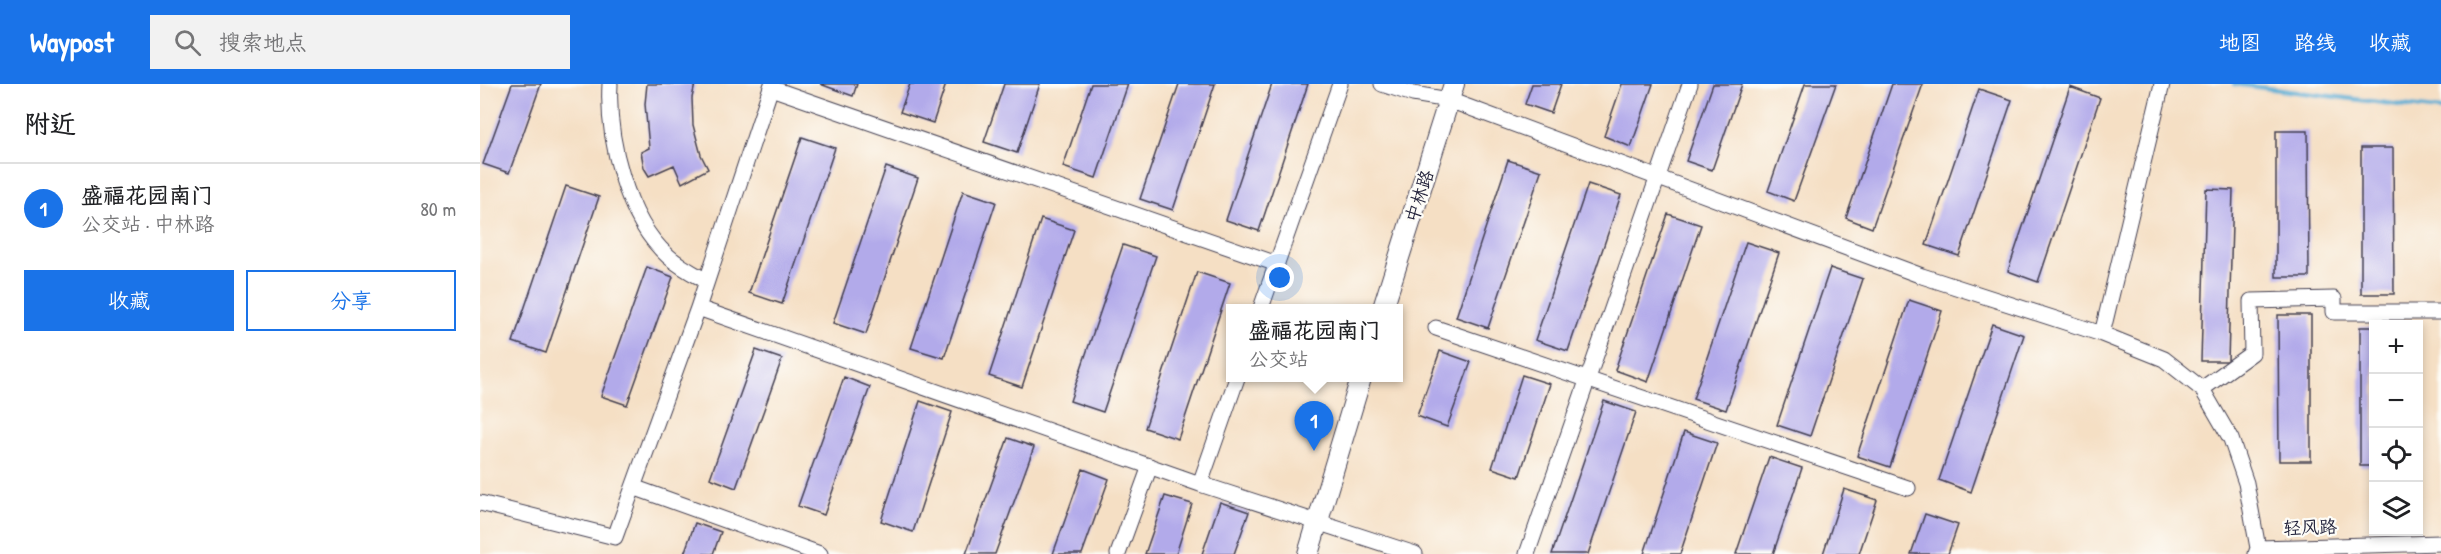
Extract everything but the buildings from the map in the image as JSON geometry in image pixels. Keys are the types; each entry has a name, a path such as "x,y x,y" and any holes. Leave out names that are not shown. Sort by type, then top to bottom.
{"main road":[{"name":"中林路","path":"1385,304 1452,92"},
{"path":"1308,554 1360,382"}],"street":[{"path":"610,84 613,143 623,180 635,207 648,232 666,255 707,281"},
{"path":"1263,304 1340,84"},
{"path":"1382,84 1413,94 1452,92 1657,177 1922,276 2102,334 2164,359 2202,389 2231,439 2246,483 2257,551"},
{"path":"1527,554 1690,84"},
{"path":"2102,334 2162,84"},
{"path":"480,503 615,537 698,308 771,86 1277,264"},
{"path":"2202,389 2252,353 2251,301 2334,299 2334,312 2441,312"},
{"path":"698,308 1200,484 1415,554"},
{"path":"1436,328 1908,488"},
{"path":"1200,484 1236,382"},
{"path":"1118,554 1150,466"},
{"path":"633,487 820,554"},
{"name":"轻风路","path":"2257,551 2441,543"}],"waterway":[{"path":"2234,84 2441,110"}],"place":[{"name":"盛福花园南门","path":"1314,451"}]}
